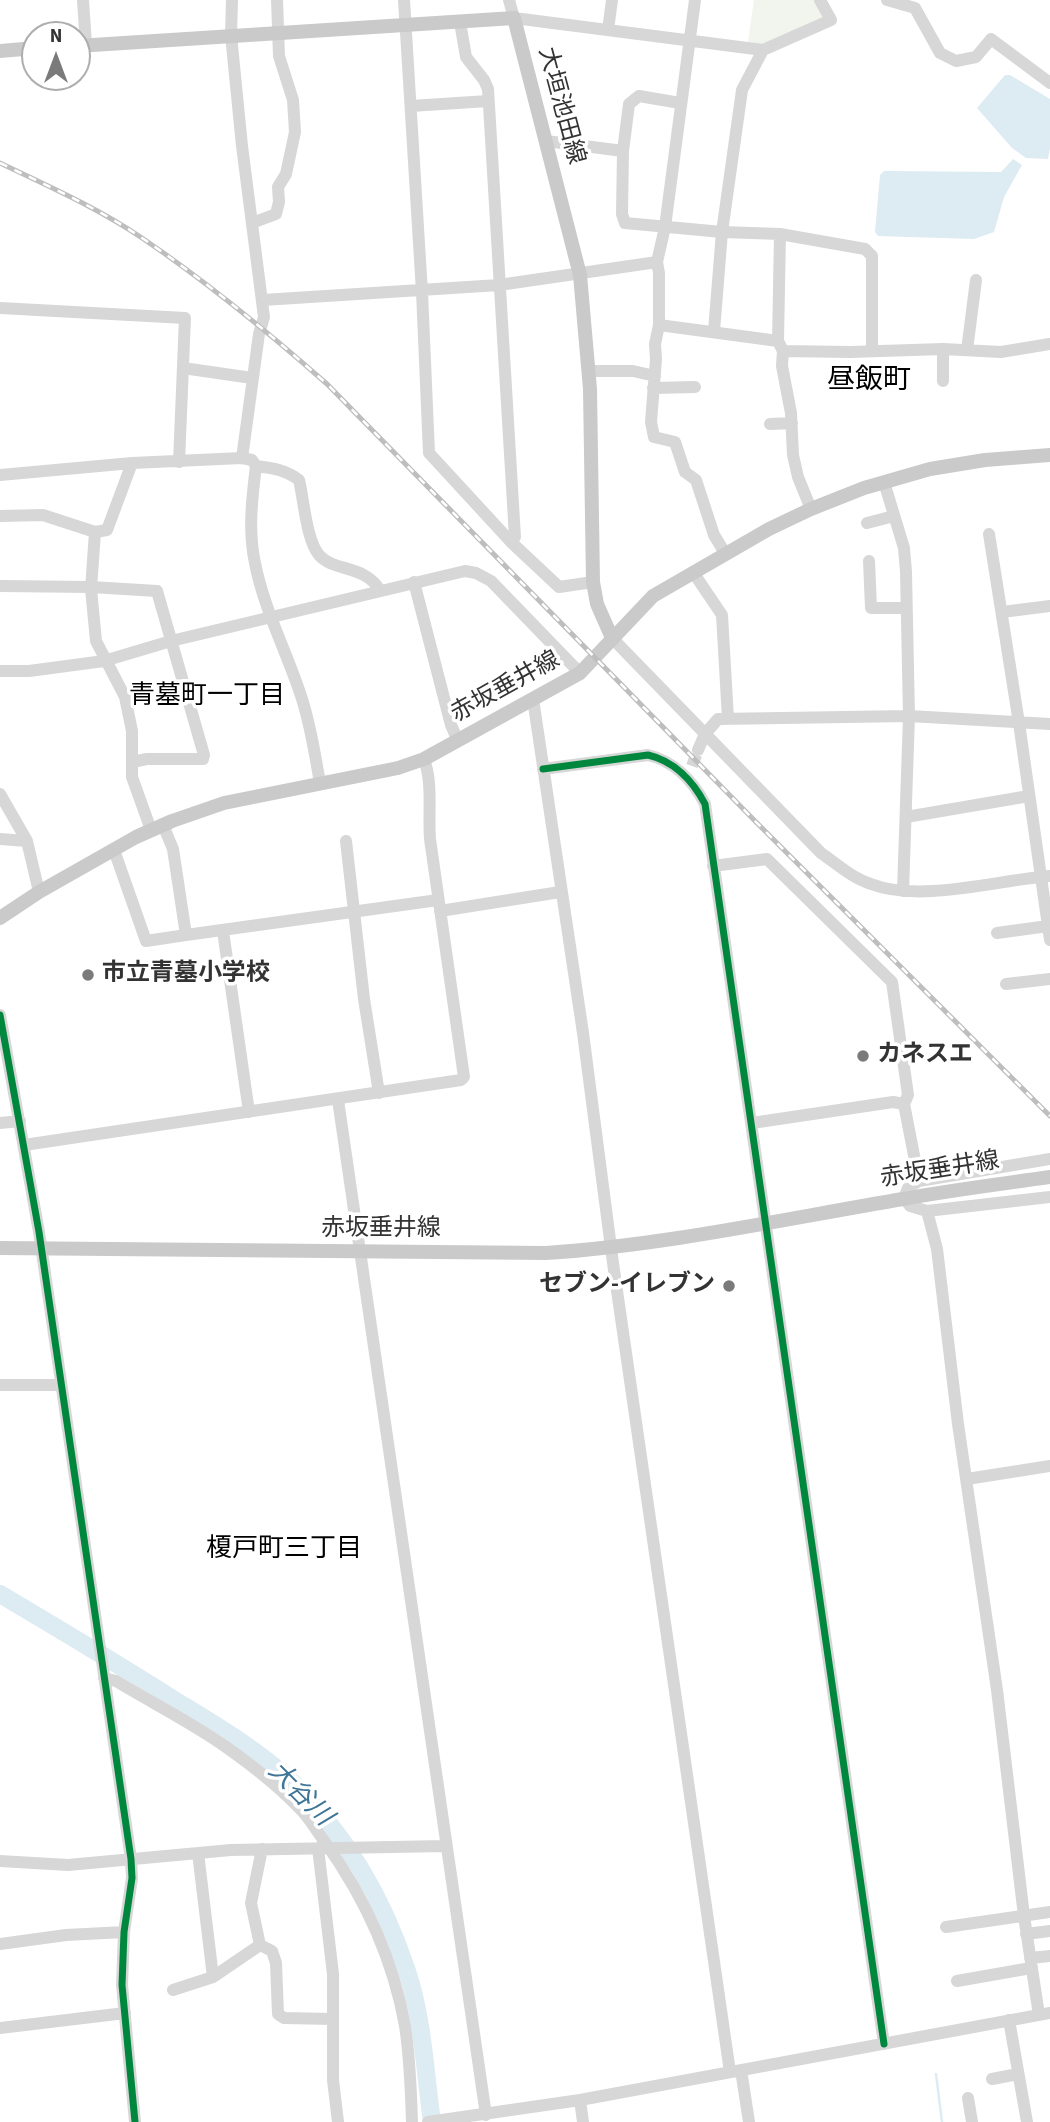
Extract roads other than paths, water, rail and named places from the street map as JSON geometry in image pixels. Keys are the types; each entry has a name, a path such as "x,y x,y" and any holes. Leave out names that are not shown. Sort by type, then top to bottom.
{"main road":[{"path":"91,44 514,18"},
{"name":"大垣池田線","path":"514,18 580,275 589,371 593,582 597,604 612,638"},
{"path":"0,51 21,49"},
{"name":"赤坂垂井線","path":"0,918 39,892 157,827 224,803 398,768 424,759 580,673 653,596 725,553 811,509 884,482 930,469 985,460 1050,455"},
{"name":"赤坂垂井線","path":"0,1248 545,1253 612,1249 1050,1177"}],"street":[{"path":"82,21 83,0"},
{"path":"232,0 231,35 242,146 264,317 258,334 242,458"},
{"path":"252,223 276,214 279,202 278,187 286,174 295,132 293,100 279,56 277,0"},
{"path":"404,0 429,453 511,542 559,587 593,582"},
{"path":"509,0 514,18 763,50 831,20 821,0"},
{"path":"608,30 612,0"},
{"path":"695,0 665,227 657,262 659,325 655,344 651,422 654,437 675,442 685,472 696,480 714,535 725,553"},
{"path":"887,0 915,8 940,54 956,61 976,57 991,39 1050,83"},
{"path":"460,22 466,57 484,80 488,101 515,537 511,542"},
{"path":"714,331 722,232 742,90 763,50"},
{"path":"680,103 639,96 629,104 623,151 622,214 625,223 722,232 780,234 865,249 872,256 872,351"},
{"path":"411,106 488,101"},
{"path":"546,141 623,151"},
{"path":"780,234 782,366 796,466 811,509"},
{"path":"263,300 422,292 499,285 657,262"},
{"path":"967,350 976,280"},
{"path":"0,308 185,318 179,462"},
{"path":"659,325 714,331 780,346 872,351 943,349 1001,352 1050,344"},
{"path":"943,349 943,382"},
{"path":"183,368 252,378"},
{"path":"589,371 633,371 654,382 695,387"},
{"path":"770,424 792,423"},
{"path":"0,475 132,463 242,458 252,460 256,467 251,509 254,561 271,616 302,697 314,739 320,783"},
{"path":"0,516 43,515 94,532 107,530 132,463"},
{"path":"256,467 289,473 299,480 305,516 319,555 329,562 373,580 380,590"},
{"path":"884,482 904,548 909,716 903,891"},
{"path":"867,523 894,516"},
{"path":"94,532 91,586 96,642 125,697 132,730 132,776 157,827 173,849 186,935"},
{"path":"989,534 1029,796 1045,876 1050,940"},
{"path":"869,561 872,608 906,608"},
{"path":"0,671 29,671 104,660 171,640 465,571 491,581 580,673"},
{"path":"693,572 722,615 728,719"},
{"path":"414,582 451,725 458,741"},
{"path":"0,586 91,586 157,591 204,755 203,759 148,759 132,762"},
{"path":"1002,612 1050,606"},
{"path":"612,638 821,853 850,874 871,884 903,891 934,890 1045,876"},
{"path":"533,699 612,1249 736,2071 749,2122"},
{"path":"698,750 705,734 718,719 909,716 1050,724"},
{"path":"543,769 648,755 664,759 689,772 705,804 884,2044"},
{"path":"24,1145 461,1080 464,1077 429,829 430,775 424,759"},
{"path":"0,794 27,841 39,892"},
{"path":"906,817 1029,796"},
{"path":"0,839 27,841"},
{"path":"346,841 352,912 379,1093"},
{"path":"114,850 146,941 352,912 560,892"},
{"path":"713,866 768,859 892,982 908,1095 904,1104 919,1181"},
{"path":"997,933 1048,926"},
{"path":"223,931 249,1112"},
{"path":"1006,984 1050,979"},
{"path":"0,1015 41,1248 131,1859 131,1889 124,1932 122,1985 135,2122"},
{"path":"338,1100 486,2115"},
{"path":"752,1123 893,1102 904,1104"},
{"path":"0,1123 20,1121"},
{"path":"1050,1159 919,1181 908,1188 904,1199 910,1206 927,1211 1050,1197"},
{"path":"428,2122 580,2100 1045,2014 1030,1963 997,1690 958,1424 937,1249 927,1211"},
{"path":"0,1385 61,1385"},
{"path":"967,1479 1050,1466"},
{"path":"104,1675 225,1746 273,1784 304,1813 356,1888 376,1927 394,1978 405,2026 412,2122"},
{"path":"0,1861 68,1865 262,1849 445,1846"},
{"path":"327,1848 333,1975 333,2080 338,2122"},
{"path":"260,1945 251,1903 262,1849"},
{"path":"198,1853 213,1977"},
{"path":"946,1927 1050,1912"},
{"path":"1026,1934 1050,1931"},
{"path":"0,1944 66,1934 124,1932"},
{"path":"260,1945 272,1951 276,1963 278,2014 284,2018 333,2019"},
{"path":"173,1990 213,1977 260,1945"},
{"path":"957,1981 1050,1956"},
{"path":"0,2028 125,2013"},
{"path":"1009,2020 1027,2122"},
{"path":"992,2078 1018,2074"},
{"path":"968,2098 972,2122"},
{"path":"580,2100 583,2122"}],"waterway":[{"name":"大谷川","path":"0,1594 251,1749 293,1783 330,1824 375,1894 407,1971 420,2027 432,2122"},
{"path":"936,2074 942,2122"}],"tunnel":[{"path":"692,766 698,750"}],"railway":[{"path":"0,163 90,207 142,238 237,308 327,384 756,822 1050,1116"}],"place":[{"name":"市立青墓小学校","path":"88,975"},
{"name":"カネスエ","path":"863,1056"},
{"name":"セブン-イレブン","path":"729,1286"}],"district":[{"name":"昼飯町","path":"869,382"},
{"name":"青墓町一丁目","path":"207,697"},
{"name":"榎戸町三丁目","path":"284,1550"}]}
